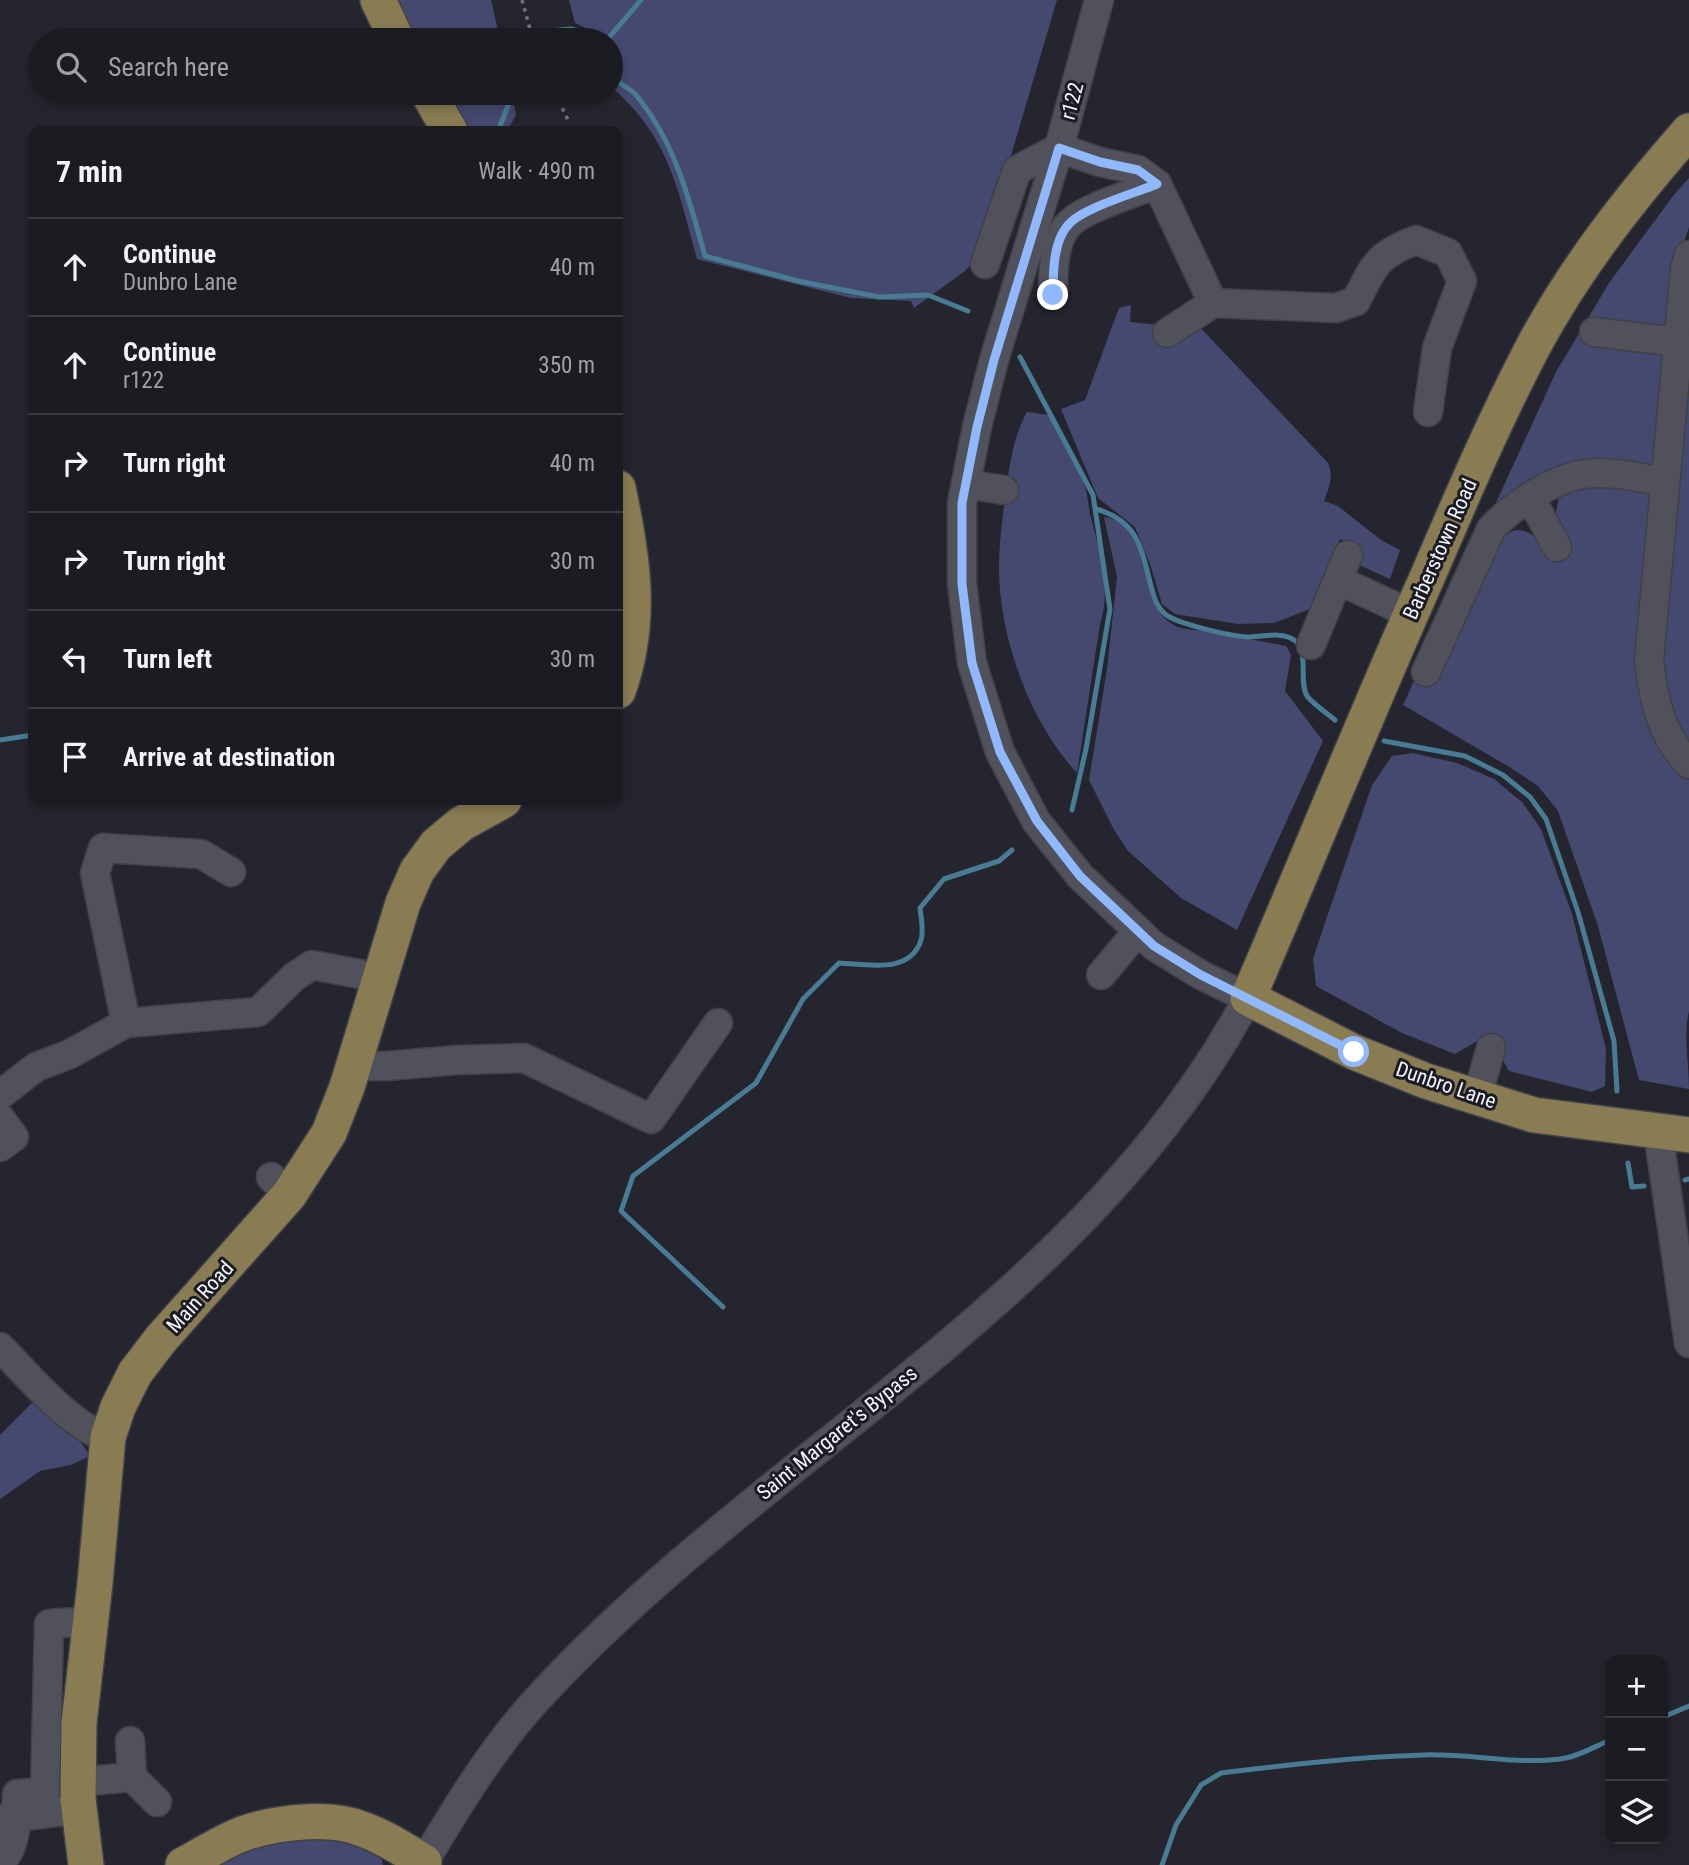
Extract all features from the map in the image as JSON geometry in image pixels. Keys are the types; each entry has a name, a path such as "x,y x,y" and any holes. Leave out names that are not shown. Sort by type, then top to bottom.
{"main road":[{"path":"378,0 391,28"},
{"path":"435,105 447,126"},
{"name":"Barberstown Road","path":"1248,998 1368,709 1478,463 1535,344 1599,243 1643,184 1689,131"},
{"path":"623,515 632,563 634,605 632,637 623,677"},
{"name":"Main Road","path":"86,1865 70,1793 91,1621 108,1437 118,1408 135,1373 161,1339 280,1186 329,1133 354,1066 402,903 417,871 436,845 461,824 495,805"},
{"name":"Dunbro Lane","path":"1248,998 1354,1052 1426,1081 1534,1115 1673,1134"},
{"path":"183,1865 243,1834 273,1826 327,1822 361,1828 393,1842 423,1863"}],"street":[{"name":"r122","path":"1100,0 1059,148 994,360 977,427 962,503 962,584 970,650 1000,752 1037,821 1080,876 1154,946 1201,975 1248,998"},
{"path":"985,264 1017,170 1059,148 1100,162 1138,170 1157,184 1213,303"},
{"path":"1053,295 1058,244 1070,222 1087,212 1157,184"},
{"path":"1167,333 1213,303 1336,308 1356,301 1374,265 1396,248 1416,240 1448,254 1462,281 1437,348 1428,412"},
{"path":"1689,255 1685,269 1678,342 1682,379 1665,482 1649,660 1652,696 1663,724 1689,764"},
{"path":"1594,332 1678,342"},
{"path":"1426,673 1491,529 1505,513 1530,496 1583,474 1608,474 1665,482"},
{"path":"966,484 1004,490"},
{"path":"1530,496 1557,547"},
{"path":"1311,645 1343,568 1411,614"},
{"path":"126,1023 95,873 103,848 201,854 232,872"},
{"path":"1101,975 1138,931"},
{"path":"0,1095 36,1067 70,1054 126,1023 258,1012 294,977 312,965 381,978"},
{"name":"Saint Margaret's Bypass","path":"423,1863 463,1797 505,1739 540,1696 581,1654 663,1577 778,1480 983,1315 1044,1260 1135,1164 1175,1115 1221,1047 1248,998"},
{"path":"354,1066 524,1058 651,1119 718,1023"},
{"path":"1477,1097 1491,1048"},
{"path":"0,1118 14,1137 0,1147"},
{"name":"Dunbro Lane","path":"1673,1134 1689,1343"},
{"path":"0,1348 67,1413 86,1427 108,1437"},
{"path":"130,1741 132,1777 157,1802"},
{"path":"8,1819 70,1793 132,1777"},
{"path":"0,1862 8,1856 8,1819 17,1794 70,1793"}],"path":[{"path":"522,0 530,28"},
{"path":"561,105 569,122"}],"shaded area":[{"path":"395,0 491,0 497,28 409,28"},
{"path":"569,0 1057,0 1012,152 973,262 965,271 914,308 911,301 851,298 697,259 669,165 646,125 623,98 623,28 586,28 575,23"},
{"path":"449,105 514,105 516,115 510,126 460,126"},
{"path":"1689,178 1689,227 1679,258 1667,349 1657,465 1516,497 1492,549 1504,536 1516,530 1527,532 1542,543 1555,517 1559,496 1580,484 1642,489 1651,495 1640,658 1677,769 1689,780 1689,1011 1686,1040 1689,1089 1639,1080 1598,926 1558,811 1538,786 1403,705 1556,372 1609,283"},
{"path":"1131,305 1130,322 1160,325 1197,324 1328,463 1331,477 1324,501 1338,506 1381,540 1400,550 1390,579 1355,563 1361,548 1340,539 1310,609 1274,623 1238,624 1175,614 1162,604 1135,527 1098,498 1061,409 1085,400 1119,308"},
{"path":"1689,392 1689,754 1660,690 1686,395"},
{"path":"1027,412 1049,415 1078,470 1086,490 1103,569 1105,597 1077,773 1045,730 1020,678 1011,650 1000,595 1000,548 1006,489 1016,440"},
{"path":"1104,517 1120,523 1132,534 1154,601 1162,615 1174,625 1286,646 1291,655 1285,691 1323,741 1237,930 1181,898 1128,851 1089,780 1107,669 1117,577"},
{"path":"1413,753 1457,763 1494,779 1522,802 1541,829 1572,914 1606,1049 1605,1086 1592,1092 1509,1071 1494,1045 1479,1040 1455,1054 1402,1033 1316,986 1313,958 1372,785 1392,756"},
{"path":"39,1396 77,1436 90,1456 71,1465 40,1471 0,1499 0,1435"},
{"path":"341,1837 381,1856 383,1865 213,1865 272,1838"}],"waterway":[{"path":"617,28 641,0"},
{"path":"623,86 636,95 650,113 671,152 705,256 798,281 879,297 928,295 968,311"},
{"path":"500,126 508,105"},
{"path":"1020,357 1093,495 1110,609 1086,749 1072,810"},
{"path":"1096,509 1121,521 1135,537 1154,598 1165,614 1192,625 1229,634 1247,637 1278,635 1294,640 1302,651 1303,682 1307,696 1335,720"},
{"path":"0,740 28,736"},
{"path":"1384,741 1465,756 1503,775 1530,797 1546,819 1578,912 1614,1041 1617,1091"},
{"path":"723,1307 621,1211 633,1176 756,1083 803,999 839,963 886,965 907,958 921,940 920,908 944,879 999,861 1012,850"},
{"path":"1628,1163 1632,1187 1644,1186"},
{"path":"1685,1180 1689,1179"},
{"path":"1668,1715 1689,1706"},
{"path":"1162,1865 1176,1825 1201,1785 1221,1773 1347,1759 1423,1755 1548,1760 1572,1757 1605,1742"}],"route":[{"path":"1053,295 1058,244 1070,222 1087,212 1157,184 1138,170 1100,162 1059,148 994,360 962,503 962,584 972,663 1000,752 1037,821 1080,876 1154,946 1201,975 1354,1052"}]}
